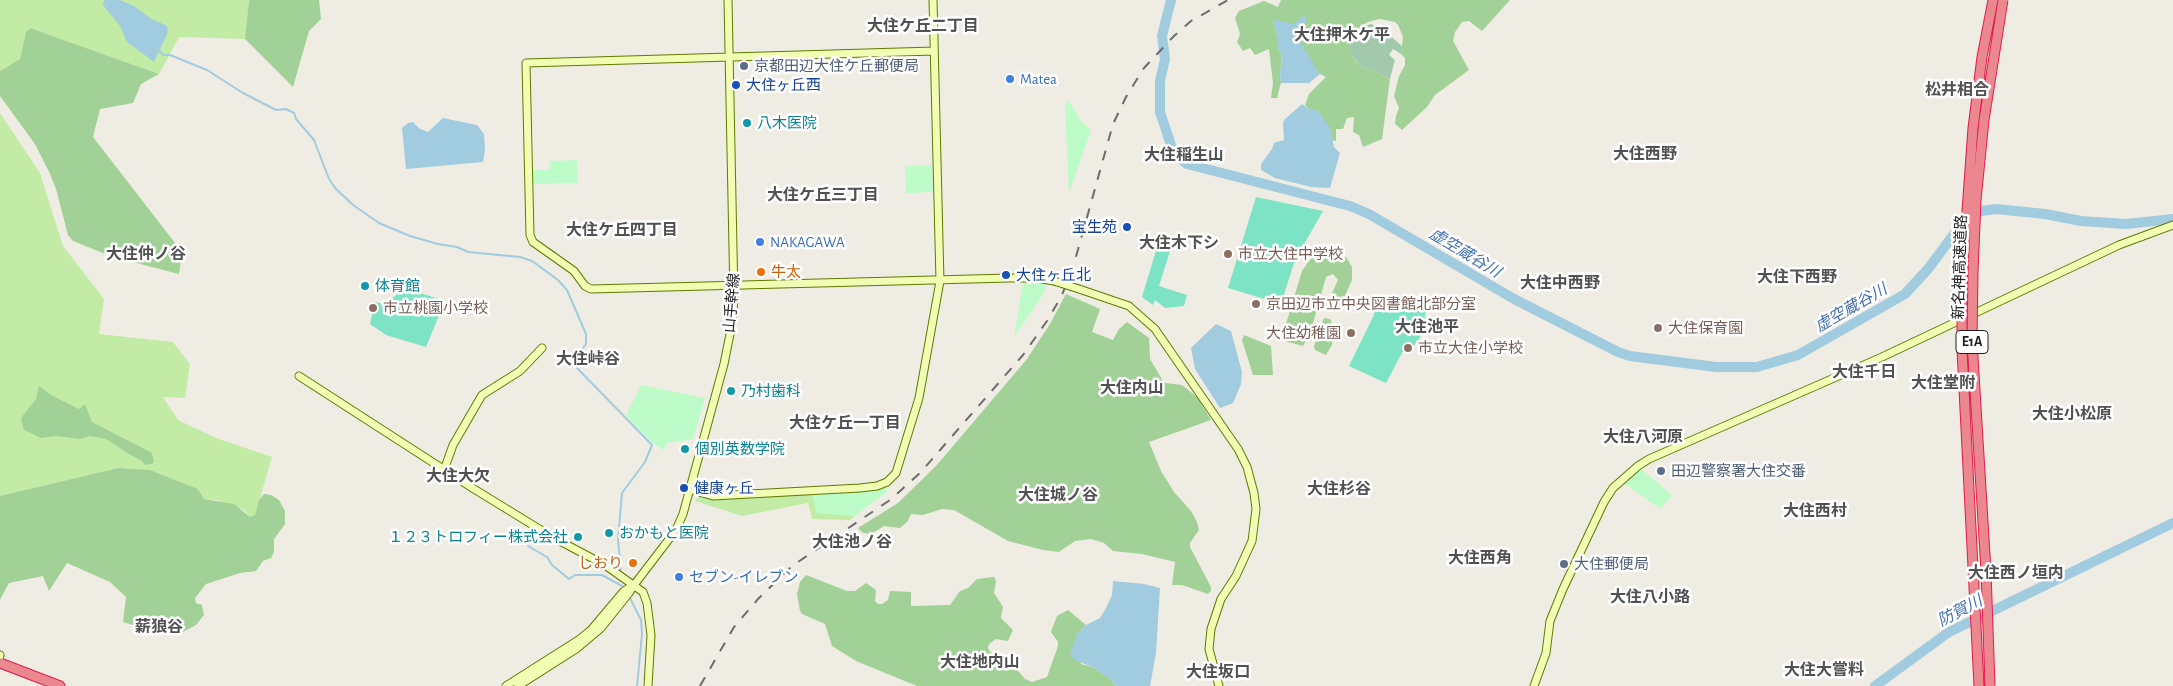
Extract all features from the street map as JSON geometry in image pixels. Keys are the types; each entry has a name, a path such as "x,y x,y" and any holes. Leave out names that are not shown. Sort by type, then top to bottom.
{"highway":[{"name":"新名神高速道路","path":"1979,686 1962,360 1962,280 1972,128 1993,0"},
{"name":"新名神高速道路","path":"1990,686 1986,571 1972,342 1973,272 1976,200 1984,120 1994,45 2003,0"},
{"path":"0,665 50,686"},
{"path":"0,665 60,686"}],"street":[{"name":"山手幹線","path":"506,686 591,630 631,588 676,530 683,514 724,364 732,324 735,286 728,0"},
{"path":"689,489 713,496 860,488 877,486 887,482 896,473 919,398 940,280 933,0"},
{"path":"934,51 526,63 530,235 534,242 574,271 590,290 1037,278 1054,281 1128,306 1155,330 1238,449 1247,467 1254,493 1254,528 1248,553 1221,599 1211,629 1210,649 1219,686"},
{"path":"1534,686 1546,653 1550,621 1604,502 1613,488 1638,466 1649,459 2002,302 2119,246 2173,225"},
{"path":"444,470 453,445 482,395 520,371 542,348"},
{"path":"299,376 444,470 554,538 621,576 631,588 643,592 648,603 651,635 648,686"},
{"name":"山手幹線","path":"518,686 576,649 601,628 620,600"}],"green space":[{"path":"0,0 249,0 245,39 179,37 159,74 30,28 26,32 20,59 0,71"},
{"path":"249,0 319,0 321,19 309,31 293,87 245,39"},
{"path":"1281,0 1510,0 1482,31 1469,21 1462,22 1455,32 1453,41 1469,70 1435,95 1427,107 1402,130 1395,124 1399,108 1394,96 1399,76 1405,65 1405,58 1401,54 1403,37 1398,25 1395,22 1380,19 1368,22 1357,29 1352,56 1360,65 1390,79 1382,139 1363,147 1359,135 1353,132 1354,117 1347,118 1343,129 1336,129 1336,141 1332,140 1331,132 1318,111 1309,109 1305,105 1309,94 1326,77 1320,74 1314,67 1299,40 1299,32 1305,23 1305,15 1293,25 1273,21 1278,37 1278,48 1282,55 1281,83 1277,98 1271,98 1273,83 1269,49 1255,55 1250,48 1243,51 1237,42 1240,34 1235,18 1239,11 1264,1 1278,7"},
{"path":"1371,24 1380,27 1402,46 1401,54 1393,49 1389,55 1395,60 1390,79 1360,65 1352,56 1350,45 1357,29"},
{"path":"30,28 159,74 141,84 133,103 100,109 93,137 182,252 179,274 113,257 73,241 68,235 56,189 50,174 35,144 0,96 0,71 20,59 26,32"},
{"path":"1069,101 1080,120 1091,130 1069,194 1065,105"},
{"path":"0,113 40,173 63,246 104,299 99,334 173,342 190,364 185,398 163,397 178,420 216,438 272,457 255,515 250,517 244,510 217,500 204,499 198,489 150,470 118,468 0,496"},
{"path":"577,160 578,183 533,184 533,172 535,170 550,170 550,161"},
{"path":"932,165 933,192 906,193 905,166"},
{"path":"1256,197 1323,211 1295,260 1281,304 1228,288"},
{"path":"1158,244 1171,248 1159,286 1187,295 1184,306 1165,308 1155,300 1153,305 1142,297"},
{"path":"1312,257 1346,257 1352,267 1352,280 1340,307 1327,304 1338,280 1333,274 1326,277 1312,327 1303,346 1281,340 1302,271"},
{"path":"1023,283 1041,283 1045,284 1046,287 1014,337"},
{"path":"405,288 445,301 426,347 386,335 370,324 375,302 385,304"},
{"path":"1066,294 1100,309 1092,332 1113,340 1119,329 1127,322 1149,338 1150,359 1163,381 1182,385 1198,398 1211,420 1149,442 1161,471 1197,522 1199,530 1190,543 1190,547 1211,587 1211,591 1208,594 1182,585 1172,585 1175,562 1142,554 1113,551 1104,543 1091,539 1075,541 1059,552 1043,550 1008,541 954,510 942,509 923,515 911,514 907,522 900,528 884,526 871,534 863,533 858,528 898,503 936,466 1027,359 1050,324"},
{"path":"1380,298 1427,302 1423,333 1410,351 1404,349 1386,383 1349,366 1374,315 1375,303"},
{"path":"1324,318 1330,319 1334,328 1332,345 1326,355 1315,350 1314,346"},
{"path":"1244,335 1271,346 1273,375 1253,375 1242,340"},
{"path":"641,385 705,398 693,439 667,443 664,450 654,444 626,416"},
{"path":"39,386 51,395 79,409 85,404 92,422 152,453 154,463 145,465 142,461 106,439 90,436 80,439 56,436 41,438 24,430 21,418 36,399"},
{"path":"118,468 150,470 198,489 204,499 234,504 250,517 255,515 259,500 264,494 271,495 279,500 285,511 285,524 274,539 274,552 271,558 263,561 256,571 240,573 206,584 195,598 196,603 202,605 204,615 196,625 181,633 166,634 123,622 126,597 110,582 67,563 49,591 43,576 9,583 0,600 0,496"},
{"path":"1641,469 1672,495 1660,509 1624,483"},
{"path":"886,487 888,491 855,516 817,513 812,494 876,490"},
{"path":"812,494 817,512 855,516 850,520 812,519 808,503 742,516 695,501 699,496 711,500"},
{"path":"806,575 847,591 855,591 866,583 876,590 875,601 878,604 888,600 890,591 911,592 911,606 950,605 960,591 968,588 977,579 994,577 996,581 994,593 1003,607 1001,618 1013,630 1008,641 996,639 989,644 990,652 1009,660 1025,679 1032,682 1047,677 1058,646 1058,642 1051,632 1057,616 1068,610 1086,625 1077,634 1081,664 1093,667 1109,678 1116,686 917,686 856,661 832,646 825,624 802,614 800,611 797,594 800,582"}],"water":[{"path":"104,0 120,0 134,6 150,18 167,26 168,32 154,62 127,42 120,26 103,5"},
{"path":"1306,14 1305,23 1299,32 1299,40 1320,74 1309,83 1281,83 1282,55 1278,48 1278,37 1273,21 1293,24"},
{"path":"1302,104 1309,109 1318,111 1330,128 1334,147 1340,153 1330,188 1311,187 1275,178 1261,170 1261,164 1274,143 1284,140 1284,120"},
{"path":"443,118 477,125 484,134 485,150 483,162 406,169 402,128 408,123 413,122 420,129 428,132"},
{"path":"1216,324 1231,331 1242,372 1241,384 1233,403 1220,408 1195,369 1191,348"},
{"path":"1113,581 1144,584 1160,588 1156,653 1150,686 1116,686 1109,678 1093,667 1074,660 1070,654 1077,634 1086,625 1100,618 1112,595"}],"waterway":[{"name":"虚空蔵谷川","path":"1171,0 1162,36 1165,59 1160,81 1160,112 1174,154 1187,164 1350,206 1369,214 1514,299 1618,352 1630,356 1716,367 1757,367 1798,355 1905,294 1928,269 1960,226 1972,214 1981,211 1996,209 2045,214 2081,221 2126,224 2173,219"},
{"path":"158,49 163,55 170,55 207,70 243,93 276,110 286,109 294,113 296,119 314,140 329,179 336,189 353,205 379,223 410,236 457,247 468,252 520,257 532,261 558,280 567,290 586,334 586,344 576,357 577,368 652,445 645,462 622,493 618,539 621,573"},
{"name":"防賀川","path":"1875,686 1949,632 2173,523"},
{"path":"528,546 547,557 552,565 569,579 575,575 602,575 622,586"},
{"path":"629,596 641,620 642,634 637,686"}],"railway":[{"path":"700,686 734,627 758,599 792,566 890,500 920,473 1023,355 1047,321 1061,297 1072,271 1113,124 1126,97 1144,68 1174,36 1191,21 1228,0"}],"place":[{"name":"京都田辺大住ケ丘郵便局","path":"744,66"},
{"name":"Matea","path":"1010,79"},
{"name":"大住ヶ丘西","path":"736,85"},
{"name":"八木医院","path":"747,123"},
{"name":"宝生苑","path":"1127,227"},
{"name":"NAKAGAWA","path":"760,242"},
{"name":"市立大住中学校","path":"1228,254"},
{"name":"牛太","path":"761,272"},
{"name":"大住ヶ丘北","path":"1006,275"},
{"name":"体育館","path":"365,286"},
{"name":"京田辺市立中央図書館北部分室","path":"1256,304"},
{"name":"市立桃園小学校","path":"373,308"},
{"name":"大住保育園","path":"1658,328"},
{"name":"大住幼稚園","path":"1351,333"},
{"name":"市立大住小学校","path":"1408,348"},
{"name":"乃村歯科","path":"731,391"},
{"name":"個別英数学院","path":"685,449"},
{"name":"田辺警察署大住交番","path":"1661,471"},
{"name":"健康ヶ丘","path":"684,488"},
{"name":"おかもと医院","path":"609,533"},
{"name":"１２３トロフィー株式会社","path":"578,537"},
{"name":"しおり","path":"633,563"},
{"name":"大住郵便局","path":"1564,564"},
{"name":"セブン-イレブン","path":"679,577"}],"district":[{"name":"大住ケ丘二丁目","path":"923,26"},
{"name":"大住押木ケ平","path":"1342,35"},
{"name":"松井相合","path":"1957,90"},
{"name":"大住西野","path":"1645,154"},
{"name":"大住稲生山","path":"1184,155"},
{"name":"大住ケ丘三丁目","path":"823,195"},
{"name":"大住ケ丘四丁目","path":"622,230"},
{"name":"大住木下シ","path":"1179,243"},
{"name":"大住仲ノ谷","path":"146,254"},
{"name":"大住下西野","path":"1797,277"},
{"name":"大住中西野","path":"1560,283"},
{"name":"大住池平","path":"1427,327"},
{"name":"大住峠谷","path":"588,359"},
{"name":"大住千日","path":"1864,372"},
{"name":"大住堂附","path":"1943,383"},
{"name":"大住内山","path":"1132,388"},
{"name":"大住小松原","path":"2072,414"},
{"name":"大住ケ丘一丁目","path":"845,423"},
{"name":"大住八河原","path":"1643,437"},
{"name":"大住大欠","path":"458,476"},
{"name":"大住杉谷","path":"1339,489"},
{"name":"大住城ノ谷","path":"1058,495"},
{"name":"大住西村","path":"1815,511"},
{"name":"大住池ノ谷","path":"852,542"},
{"name":"大住西角","path":"1480,558"},
{"name":"大住西ノ垣内","path":"2016,573"},
{"name":"大住八小路","path":"1650,597"},
{"name":"薪狼谷","path":"159,627"},
{"name":"大住地内山","path":"980,662"},
{"name":"大住大嘗料","path":"1824,670"},
{"name":"大住坂口","path":"1218,672"}]}
